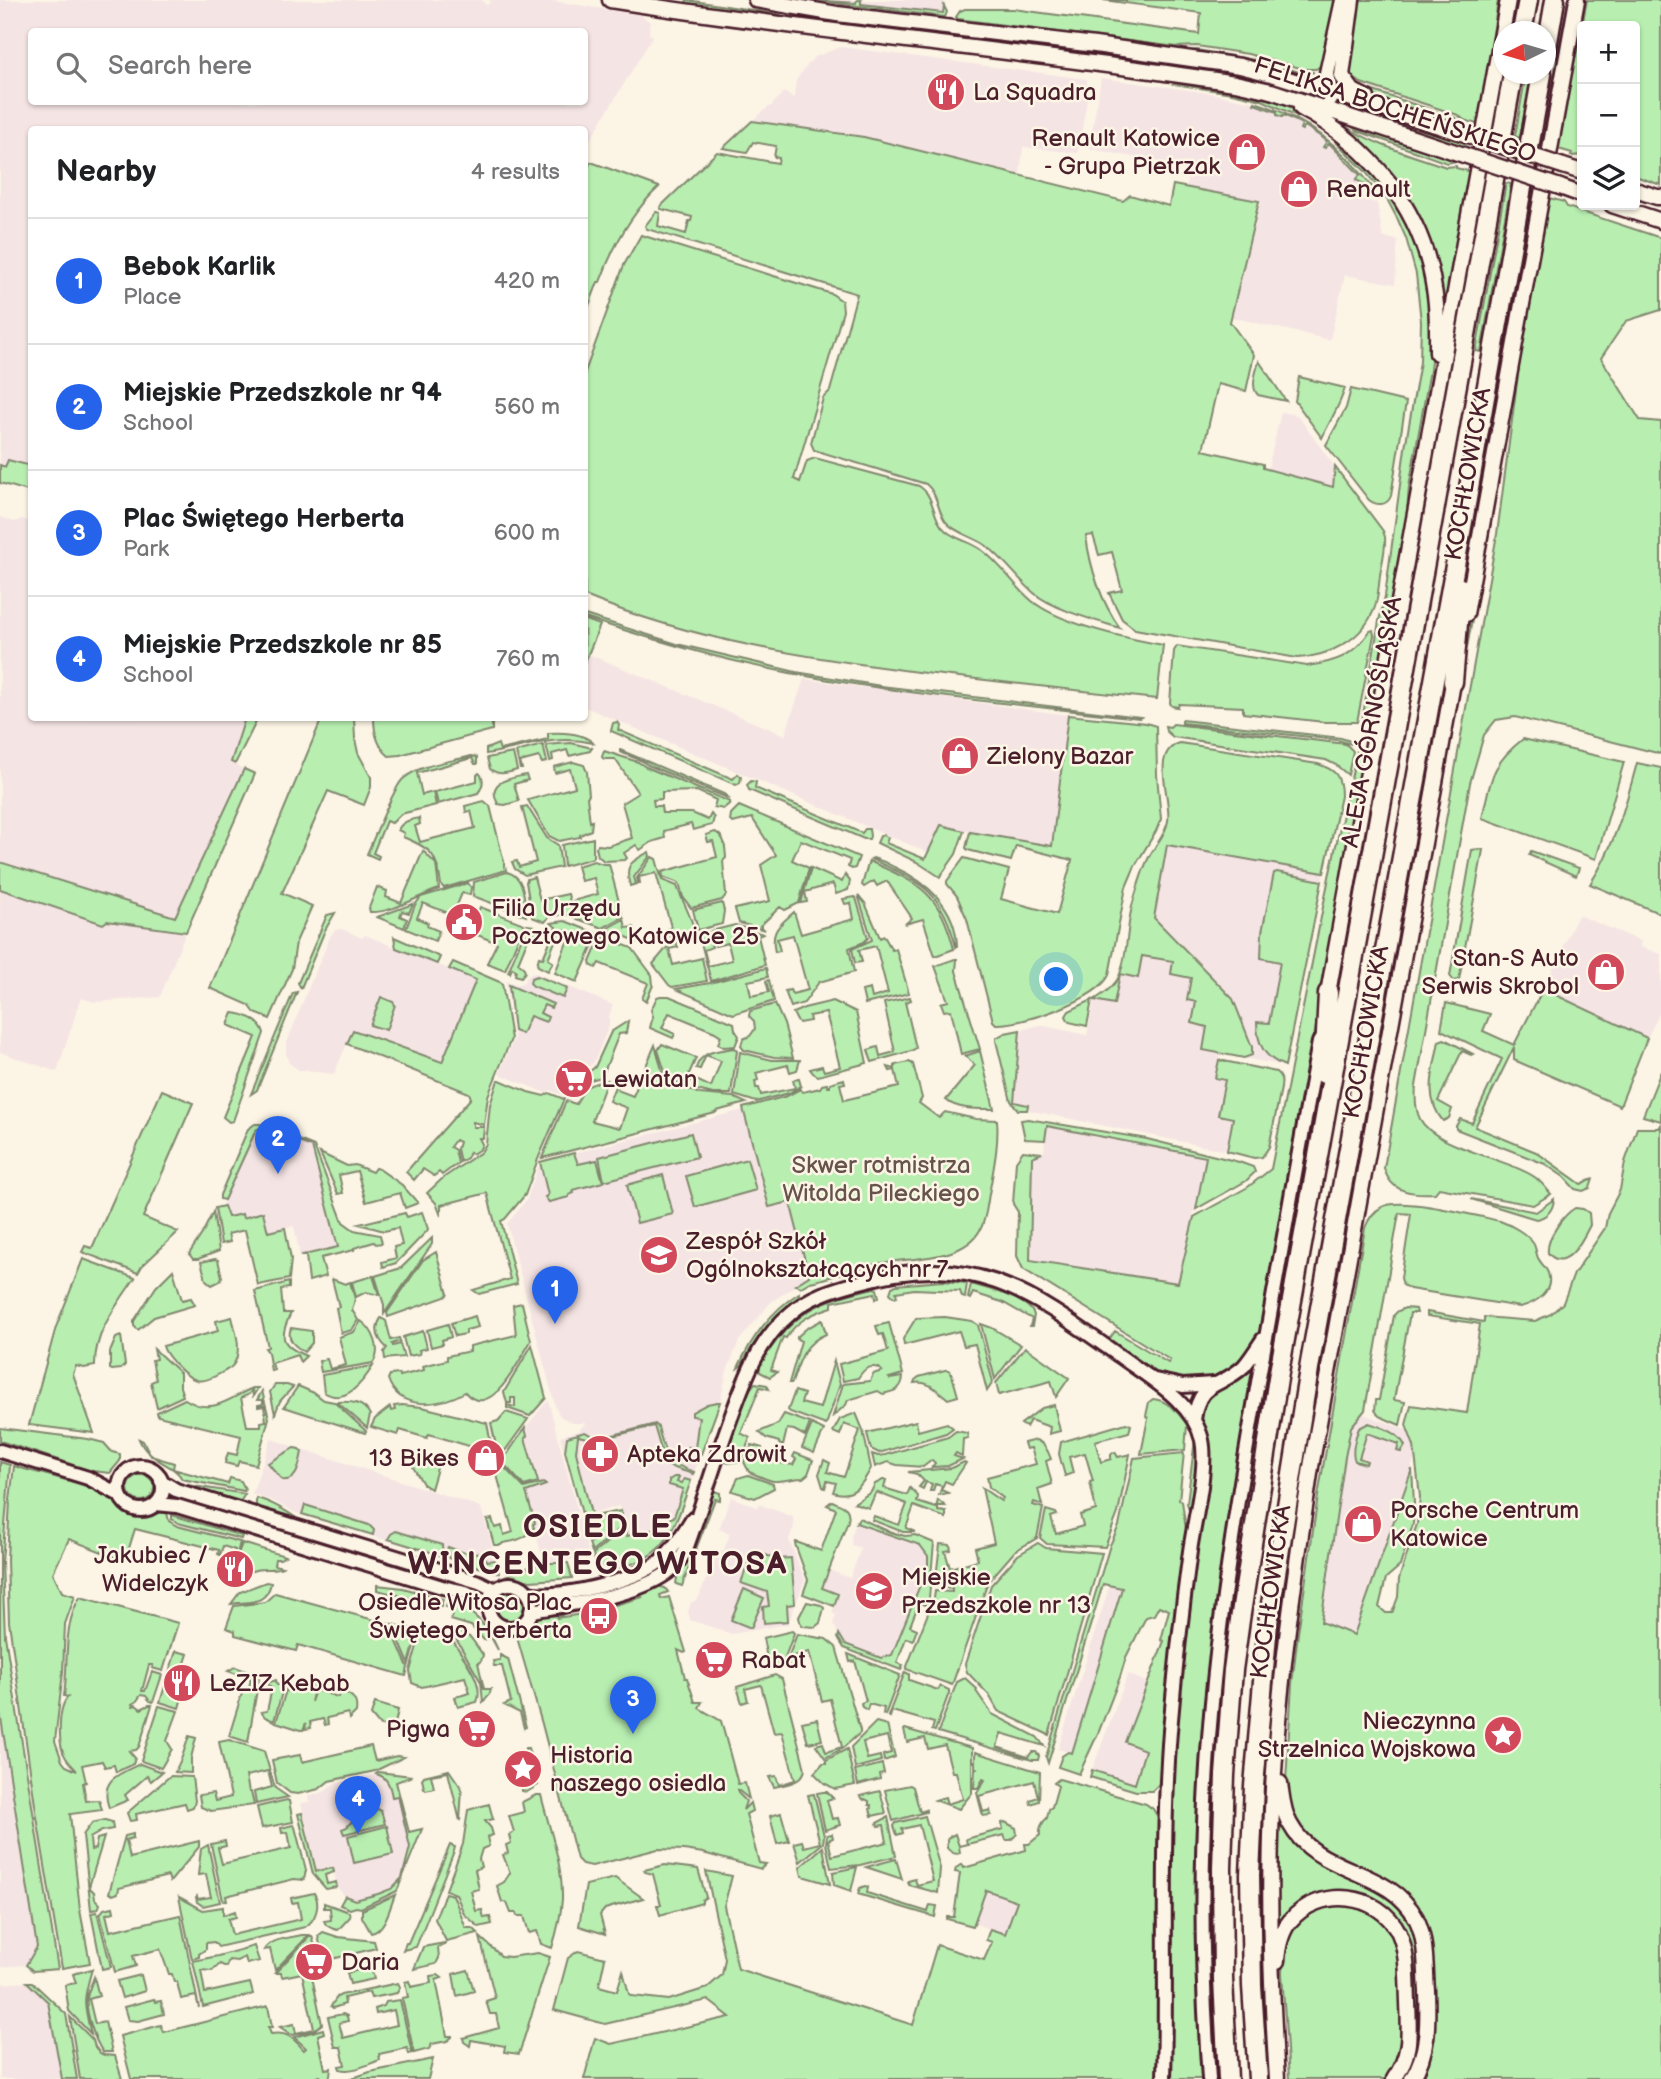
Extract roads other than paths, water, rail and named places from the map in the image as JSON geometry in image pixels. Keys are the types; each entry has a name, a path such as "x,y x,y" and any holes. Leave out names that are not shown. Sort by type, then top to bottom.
{"highway":[{"path":"1524,21 1528,0"},
{"path":"1551,21 1555,0"},
{"name":"ALEJA GÓRNOŚLĄSKA","path":"1228,2079 1222,1922 1225,1774 1233,1670 1240,1620 1278,1378 1511,84"},
{"path":"1258,2079 1252,1986 1251,1875 1258,1723 1268,1623 1310,1363 1540,84"},
{"path":"1453,682 1464,516"},
{"path":"1323,1128 1328,993"}],"main road":[{"name":"FELIKSA BOCHEŃSKIEGO","path":"610,0 745,20 1170,73 1271,91 1577,193"},
{"name":"FELIKSA BOCHEŃSKIEGO","path":"756,0 837,14 1240,66 1577,170"},
{"path":"1340,113 1333,107 1327,73 1343,0"},
{"path":"1352,0 1342,76 1353,91 1396,113"},
{"name":"KOCHŁOWICKA","path":"1328,993 1508,0"},
{"name":"KOCHŁOWICKA","path":"1277,2079 1272,2000 1270,1874 1276,1742 1292,1593 1311,1467 1577,0"},
{"path":"1301,83 1327,73"},
{"path":"1271,91 1318,117 1357,146 1376,165 1406,208 1428,258 1434,286 1437,313 1436,397"},
{"path":"1640,191 1659,197"},
{"path":"1627,210 1660,221"},
{"path":"1276,1742 1283,1807 1297,1836 1321,1856 1382,1884 1397,1894 1409,1906 1417,1920 1424,1948 1428,2020 1424,2051 1412,2079"},
{"path":"1272,2000 1282,1934 1299,1913 1323,1900 1342,1898 1364,1901 1378,1909 1398,1931 1406,1962 1409,2038 1401,2070 1394,2079"}],"street":[{"name":"KOCHŁOWICKA","path":"1209,2079 1202,1900 1205,1796 1219,1631 1240,1480 1328,993"},
{"path":"531,1611 614,1595 647,1584 667,1573 685,1552 737,1400 755,1357 772,1331 790,1313 829,1291 881,1276 909,1272 957,1272 990,1279 1008,1285 1041,1303 1149,1378 1185,1408 1194,1420 1202,1441 1204,1462 1186,1583 1170,1732 1164,1876 1164,2079"},
{"path":"1194,1420 1199,1398 1205,1391 1243,1367 1266,1332"},
{"path":"1149,1378 1182,1386 1215,1384"},
{"path":"0,1451 88,1478 122,1478"},
{"path":"156,1504 162,1491 157,1473 145,1466 129,1470 122,1478 120,1495 123,1501 134,1508 147,1509 156,1504 177,1506 466,1592 488,1603"},
{"path":"88,1478 120,1495"},
{"path":"161,1481 182,1492 479,1582 495,1590"},
{"path":"528,1593 532,1605 526,1622 509,1628 502,1627 491,1617 488,1603 495,1590 501,1586 516,1585 539,1596 553,1595 641,1572 668,1554 698,1510"}],"place":[{"name":"La Squadra","path":"946,92"},
{"name":"Renault Katowice - Grupa Pietrzak","path":"1247,152"},
{"name":"Renault","path":"1299,189"},
{"name":"Zielony Bazar","path":"960,756"},
{"name":"Filia Urzędu Pocztowego Katowice 25","path":"464,922"},
{"name":"Stan-S Auto Serwis Skrobol","path":"1606,972"},
{"name":"Lewiatan","path":"574,1079"},
{"name":"Miejskie Przedszkole nr 94","path":"278,1174"},
{"name":"Zespół Szkół Ogólnokształcących nr 7","path":"659,1255"},
{"name":"Bebok Karlik","path":"555,1324"},
{"name":"Apteka Zdrowit","path":"600,1454"},
{"name":"13 Bikes","path":"486,1458"},
{"name":"Porsche Centrum Katowice","path":"1363,1524"},
{"name":"Jakubiec / Widelczyk","path":"235,1569"},
{"name":"Miejskie Przedszkole nr 13","path":"874,1591"},
{"name":"Osiedle Witosa Plac Świętego Herberta","path":"599,1616"},
{"name":"Rabat","path":"714,1660"},
{"name":"LeZIZ Kebab","path":"182,1683"},
{"name":"Pigwa","path":"477,1729"},
{"name":"Plac Świętego Herberta","path":"633,1734"},
{"name":"Nieczynna Strzelnica Wojskowa","path":"1503,1735"},
{"name":"Historia naszego osiedla","path":"523,1769"},
{"name":"Miejskie Przedszkole nr 85","path":"358,1834"},
{"name":"Daria","path":"314,1962"}],"district":[{"name":"OSIEDLE WINCENTEGO WITOSA","path":"598,1546"}],"park label":[{"name":"Skwer rotmistrza Witolda Pileckiego","path":"881,1179"}]}
